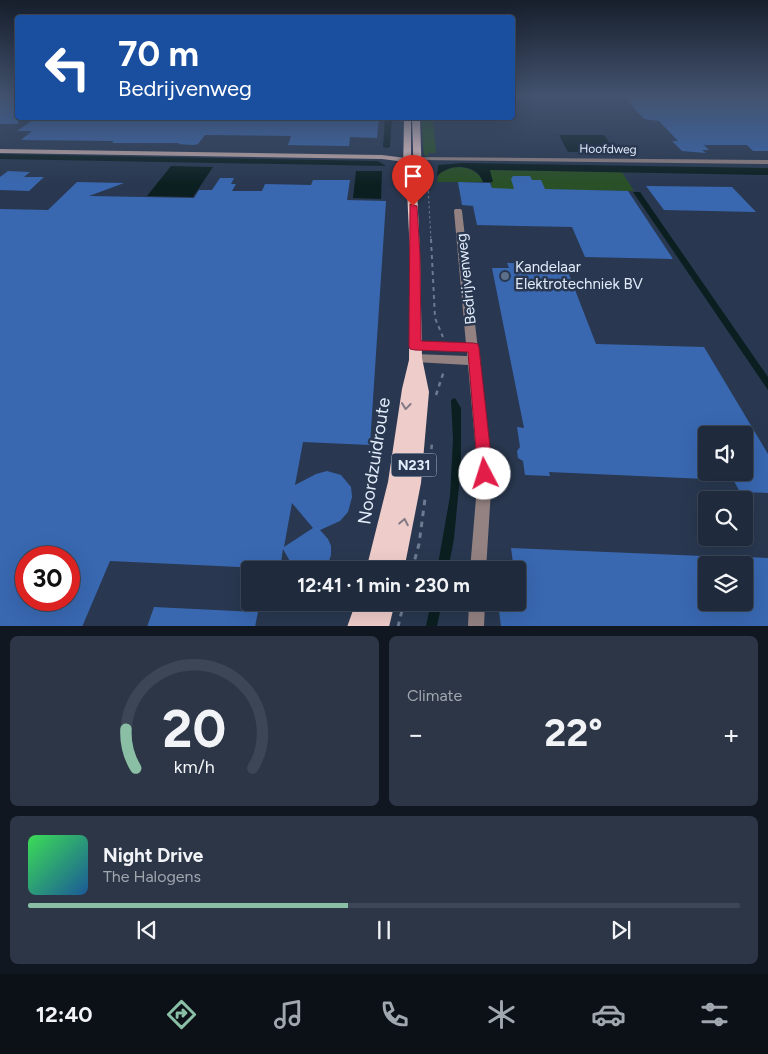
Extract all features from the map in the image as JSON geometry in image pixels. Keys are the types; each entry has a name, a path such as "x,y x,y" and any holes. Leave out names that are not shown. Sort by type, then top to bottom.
{"main road":[{"name":"N231","path":"406,157 408,126"},
{"name":"N231","path":"416,126 418,158"},
{"name":"Hoofdweg","path":"0,151 418,158"},
{"name":"Noordzuidroute","path":"396,561 412,483 422,392 415,352 415,256 412,190 409,183 406,157"},
{"name":"Noordzuidroute","path":"412,190 418,182 418,158"},
{"name":"Noordzuidroute","path":"378,561 391,515 415,352"},
{"path":"357,626 363,611"},
{"path":"378,626 382,611"}],"street":[{"name":"Hoofdweg","path":"418,158 768,162"},
{"name":"Bedrijvenweg","path":"458,210 475,361 485,474 479,561"},
{"name":"Bedrijvenweg","path":"415,352 473,348"},
{"path":"415,352 475,361"},
{"path":"476,626 477,611"}],"path":[{"path":"398,626 402,611"}],"green space":[{"path":"422,126 434,126 436,153 428,153 428,156 424,155"},
{"path":"454,167 475,172 483,182 437,182 439,173"},
{"path":"489,170 622,172 634,191 492,189"}],"shaded area":[{"path":"384,126 391,126 390,147 383,147"},
{"path":"559,135 604,135 616,152 568,152"},
{"path":"0,154 378,161 386,166 0,159"},
{"path":"462,163 768,168 768,175 490,170 493,182 483,182 475,171 469,168 455,167 437,176 438,165"},
{"path":"171,166 213,167 193,197 147,196"},
{"path":"356,171 382,171 381,199 353,198"},
{"path":"633,192 640,192 768,377 768,390"},
{"path":"455,398 461,408 461,465 454,539 450,561 439,561 450,496 453,439 451,400"},
{"path":"429,611 440,611 437,626 426,626"}],"building":[{"path":"24,126 378,126 377,138 350,137 349,146 288,145 291,136 205,135 198,144 194,145 178,144 180,143 112,143 114,141 21,140 32,131 17,131"},
{"path":"664,126 768,126 768,151 753,151 747,145 704,145 709,150 702,150 706,153 682,151 672,141 678,141"},
{"path":"8,171 30,172 24,177 44,177 29,191 0,190 0,177"},
{"path":"513,176 530,176 532,180 541,180 545,189 628,191 673,259 585,257 572,227 477,225 473,206 462,205 458,182 490,183 492,188 514,189 511,179"},
{"path":"220,178 234,178 231,184 236,184 232,191 262,191 265,184 311,185 313,180 350,180 347,200 386,201 370,445 303,442 295,485 316,474 327,471 341,475 351,487 352,497 348,512 340,521 320,530 331,546 329,561 290,561 283,549 281,561 241,561 241,567 110,561 82,626 0,626 0,209 48,210 77,182 124,183 89,196 194,198 199,190 212,190","holes":["292,503 313,528 284,547"]},
{"path":"646,186 732,187 756,212 664,210"},
{"path":"507,263 565,264 596,344 704,347 751,426 698,426 698,479 549,472 550,476 525,475 523,461 518,458 517,451 520,447 517,427 524,428 492,268 509,268"},
{"path":"753,429 768,454 768,493 739,491 734,481 753,481"},
{"path":"511,548 703,556 698,556 698,611 753,611 753,557 768,558 768,626 501,626 499,611 526,611 526,561 513,561"},
{"path":"154,607 258,612 255,626 147,626"}],"place":[{"name":"Kandelaar Elektrotechniek BV","path":"505,276"}],"route":[{"path":"413,206 415,346 473,348 485,474"}]}
